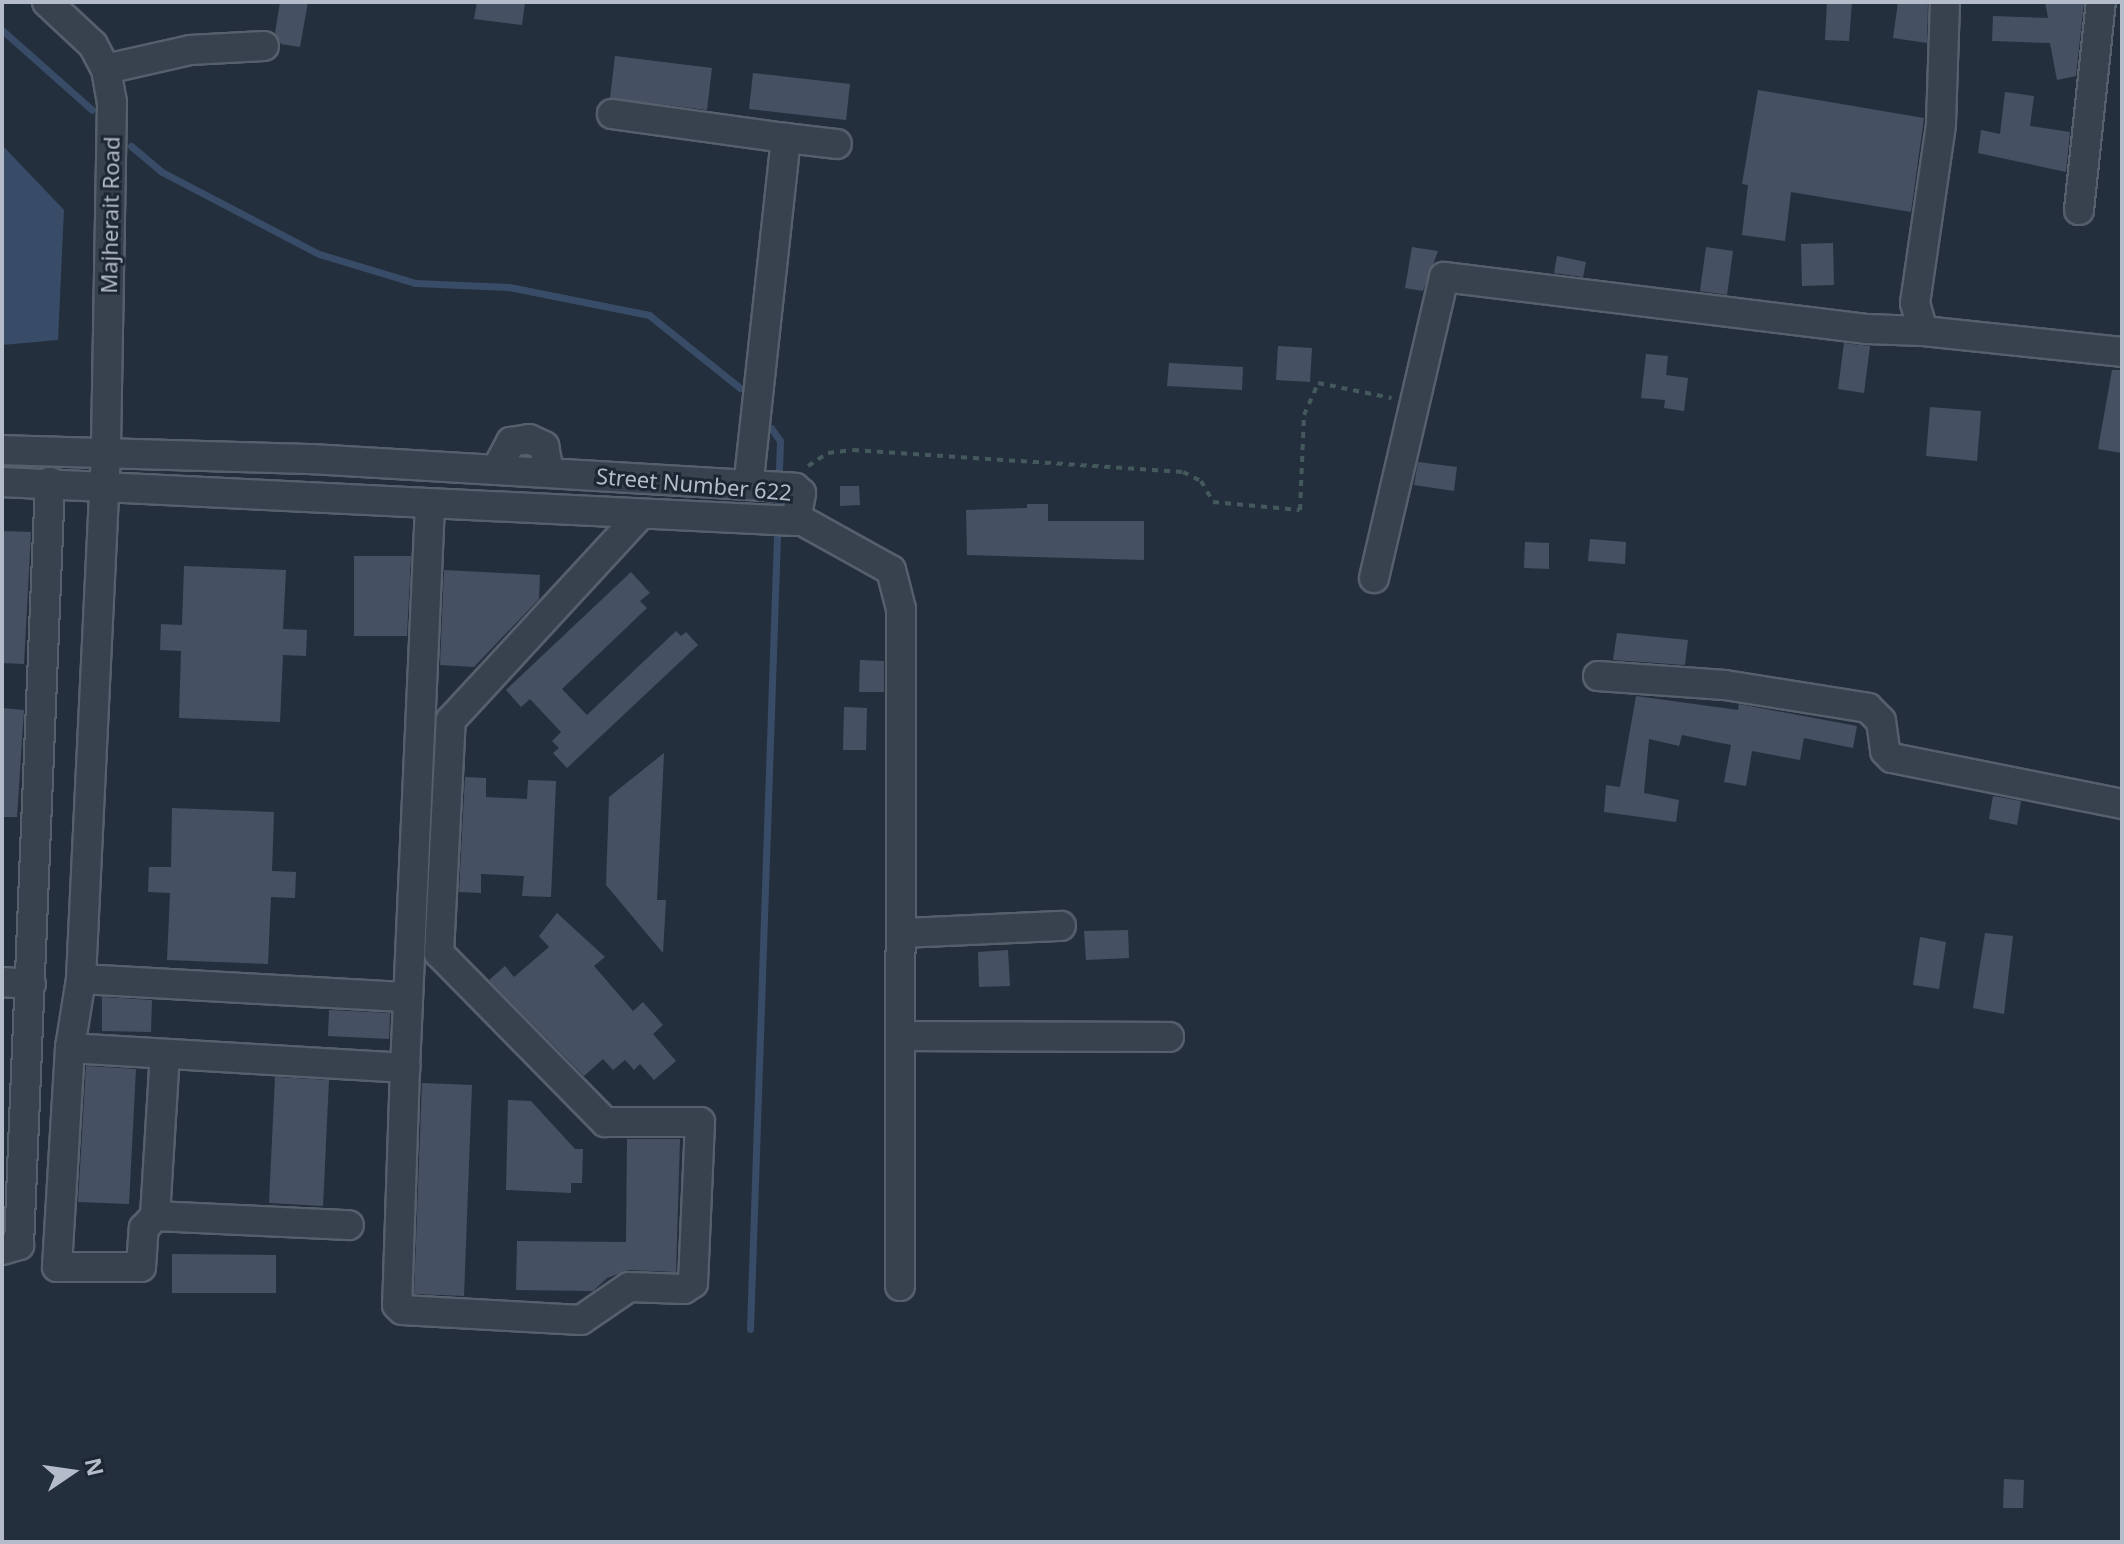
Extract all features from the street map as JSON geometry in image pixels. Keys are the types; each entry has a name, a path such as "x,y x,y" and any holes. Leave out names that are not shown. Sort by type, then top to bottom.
{"street":[{"name":"Majherait Road","path":"47,2 93,45 106,69 112,102 106,452 81,979 70,1048 57,1267 141,1267 144,1228 155,1216"},
{"path":"1923,331 1915,303 1941,125 1945,2"},
{"path":"2079,210 2101,2"},
{"path":"106,69 190,50 264,46"},
{"path":"612,114 837,144"},
{"path":"748,485 761,343 786,138"},
{"path":"1374,578 1444,277 1866,329 1923,331 2122,352"},
{"name":"Street Number 622","path":"2,450 541,472 795,488 801,493 799,519 638,517 50,482 2,482"},
{"path":"531,511 541,472"},
{"path":"2,1250 19,1245 50,482"},
{"path":"430,505 405,1068 398,1308 581,1320 629,1287 691,1287 700,1122 605,1122 439,953 451,720 638,517"},
{"path":"799,519 834,534 896,579 901,609 904,1036 900,1286"},
{"path":"1598,676 1831,699 1875,714 1885,751 1901,761 2122,804"},
{"path":"904,933 1061,926"},
{"path":"81,979 408,997"},
{"path":"2,982 31,984"},
{"path":"904,1036 1169,1037"},
{"path":"70,1048 405,1068"},
{"path":"165,1054 155,1216 349,1225"}],"path":[{"path":"795,488 810,463 828,453 853,450 1183,472 1201,481 1213,502 1300,510 1304,415 1318,383 1414,403"}],"water":[{"path":"2,145 64,210 58,340 2,345"}],"building":[{"path":"280,2 308,2 300,47 281,44 275,33"},
{"path":"477,2 525,2 522,25 474,19"},
{"path":"1827,2 1852,2 1849,41 1825,40"},
{"path":"1898,2 1928,2 1927,43 1893,38"},
{"path":"2045,2 2084,2 2076,76 2057,80 2050,43 1992,41 1993,16 2048,18"},
{"path":"615,56 712,68 707,110 610,98"},
{"path":"753,73 850,84 846,120 749,109"},
{"path":"1758,90 1924,118 1911,212 1791,192 1785,241 1742,235 1748,185 1742,184"},
{"path":"2005,92 2034,96 2030,126 2070,132 2066,172 1978,153 1981,130 2000,134"},
{"path":"1833,243 1834,285 1802,286 1801,244"},
{"path":"1412,247 1438,251 1423,291 1405,288"},
{"path":"1706,247 1733,251 1727,295 1700,291"},
{"path":"1557,256 1586,262 1583,277 1554,273"},
{"path":"1844,343 1870,346 1864,393 1838,389"},
{"path":"1278,346 1312,348 1310,382 1276,380"},
{"path":"1646,354 1668,356 1666,375 1688,378 1684,411 1664,408 1665,400 1641,398"},
{"path":"1169,363 1243,367 1242,390 1167,386"},
{"path":"2112,370 2122,370 2122,453 2098,449"},
{"path":"1930,407 1981,411 1977,461 1926,456"},
{"path":"1418,462 1457,467 1454,491 1414,485"},
{"path":"840,486 859,486 860,505 840,506"},
{"path":"1027,504 1048,504 1048,521 1144,521 1144,560 967,555 966,510 1027,508"},
{"path":"2,531 31,532 24,664 2,663"},
{"path":"1590,539 1626,542 1625,564 1588,561"},
{"path":"1525,542 1549,543 1549,569 1524,568"},
{"path":"354,556 411,556 407,636 354,636"},
{"path":"184,566 286,570 283,629 307,630 306,656 283,655 280,722 179,718 181,651 160,650 161,624 182,625"},
{"path":"444,570 540,575 539,599 474,667 440,665"},
{"path":"631,572 650,593 640,601 647,608 562,689 587,715 676,631 681,636 686,632 698,645 567,768 553,753 559,748 552,741 561,732 530,699 521,707 506,690"},
{"path":"1617,633 1688,640 1685,665 1613,660"},
{"path":"860,660 884,661 884,692 859,692"},
{"path":"1636,696 1738,710 1739,704 1857,726 1853,748 1804,738 1800,760 1752,751 1746,786 1724,782 1731,745 1682,735 1679,746 1649,739 1644,793 1679,800 1676,822 1604,812 1606,785 1620,787"},
{"path":"844,707 867,708 866,750 843,750"},
{"path":"2,708 24,710 17,817 2,817"},
{"path":"664,753 657,900 666,900 663,953 606,885 609,797"},
{"path":"465,777 486,778 486,797 527,799 528,780 556,781 551,897 522,896 524,876 481,874 481,893 459,892"},
{"path":"1993,796 2021,801 2017,825 1989,819"},
{"path":"172,808 274,812 272,871 296,872 295,898 271,897 268,964 167,960 170,893 148,892 149,867 171,867"},
{"path":"557,913 605,957 594,966 633,1011 643,1002 663,1025 653,1034 676,1061 654,1080 640,1064 634,1070 625,1060 613,1070 603,1059 584,1076 489,980 505,966 514,977 549,947 539,936"},
{"path":"1128,930 1129,958 1086,960 1084,931"},
{"path":"1985,933 2013,936 2004,1014 1973,1008"},
{"path":"1920,937 1946,942 1939,989 1913,985"},
{"path":"1008,950 1010,986 979,987 978,952"},
{"path":"102,997 152,1000 151,1032 102,1031"},
{"path":"329,1010 390,1013 389,1039 328,1036"},
{"path":"86,1066 136,1069 129,1204 78,1202"},
{"path":"275,1077 329,1080 323,1206 269,1203"},
{"path":"422,1083 472,1085 464,1296 414,1294"},
{"path":"508,1100 531,1101 575,1149 583,1149 582,1183 571,1183 571,1193 506,1190"},
{"path":"627,1139 680,1139 676,1272 629,1270 607,1278 593,1291 516,1290 517,1241 626,1242"},
{"path":"172,1254 276,1255 276,1293 172,1293"},
{"path":"2004,1479 2024,1480 2023,1508 2003,1508"}],"waterway":[{"path":"2,30 92,110"},
{"path":"131,146 162,172 319,254 415,283 509,287 649,315 740,388"},
{"path":"771,428 780,441 779,473"},
{"path":"750,1329 777,535"}]}
